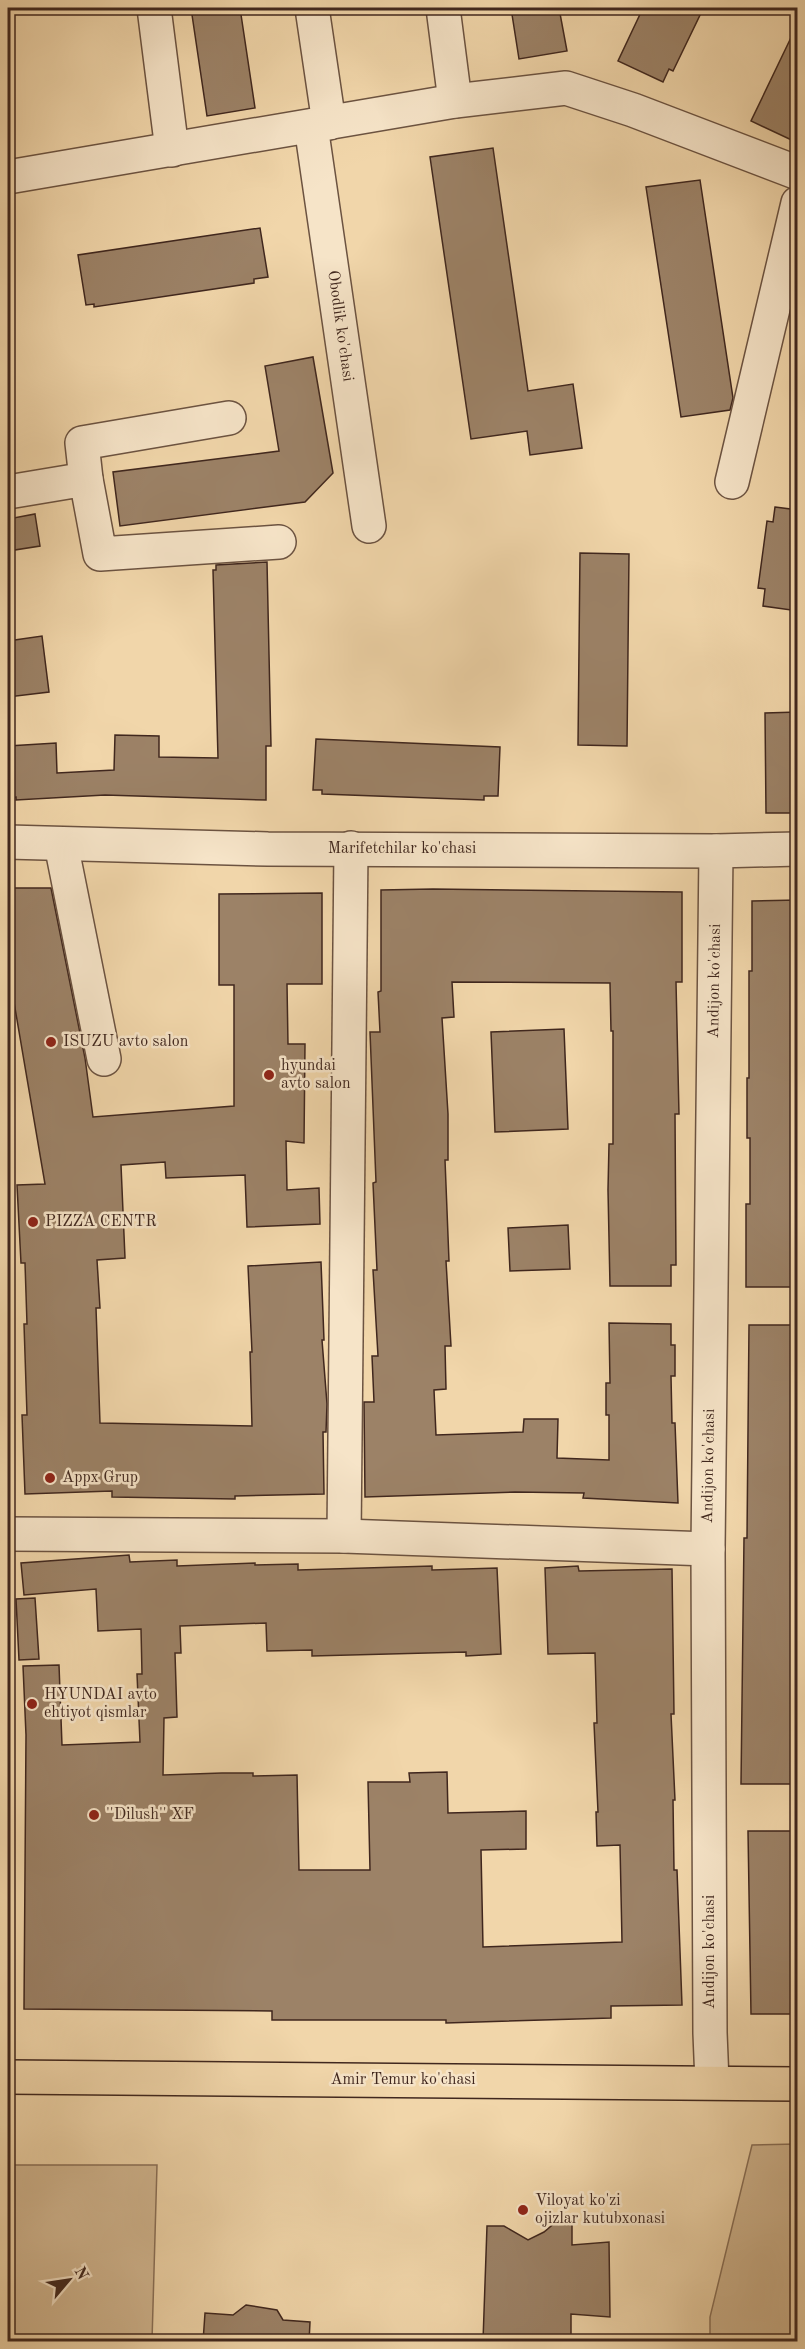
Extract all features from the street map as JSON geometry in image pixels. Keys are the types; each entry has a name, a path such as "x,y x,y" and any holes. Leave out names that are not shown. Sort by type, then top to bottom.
{"main road":[{"name":"Amir Temur ko'chasi","path":"8,2077 798,2084"}],"street":[{"path":"154,8 172,150"},
{"name":"Obodlik ko'chasi","path":"312,8 320,124 369,526"},
{"path":"443,8 455,101"},
{"path":"8,177 455,101 566,88 633,110 798,173"},
{"path":"732,482 798,203"},
{"path":"229,418 82,442 100,554 279,542"},
{"path":"8,492 87,479"},
{"name":"Marifetchilar ko'chasi","path":"8,842 268,849 716,851 798,849"},
{"path":"61,844 104,1059"},
{"path":"344,1536 351,848"},
{"name":"Andijon ko'chasi","path":"712,2082 708,1549 716,851"},
{"path":"8,1534 344,1536 708,1549"}],"shaded area":[{"path":"797,2144 797,2341 710,2341 710,2317 752,2145"},
{"path":"8,2165 157,2165 152,2341 8,2341"}],"building":[{"path":"191,8 240,8 255,108 207,116"},
{"path":"511,8 559,8 567,51 519,59"},
{"path":"643,8 690,8 701,13 673,71 669,69 663,82 618,61"},
{"path":"798,23 798,143 751,121"},
{"path":"493,148 528,391 573,384 582,448 530,455 527,431 471,439 430,157"},
{"path":"700,180 733,398 730,410 681,417 646,187"},
{"path":"260,228 268,277 254,279 254,283 94,307 94,304 86,305 78,255"},
{"path":"313,357 333,473 305,502 120,526 113,472 279,451 265,366"},
{"path":"775,507 798,510 798,611 763,606 765,589 758,588 767,521 773,522"},
{"path":"35,514 40,546 8,551 8,519"},
{"path":"580,553 629,554 627,746 578,745"},
{"path":"267,562 271,746 266,746 266,800 105,795 16,800 16,797 8,798 8,746 56,743 57,773 114,770 115,735 159,736 159,757 218,758 213,570 216,570 216,565"},
{"path":"42,636 49,692 8,697 8,641"},
{"path":"798,712 798,813 766,813 765,713"},
{"path":"316,739 500,747 498,796 484,796 484,800 322,794 322,790 313,790"},
{"path":"8,888 51,888 85,1058 93,1117 234,1106 234,985 219,985 219,894 322,893 322,984 287,984 288,1044 305,1044 304,1143 286,1141 287,1190 319,1188 320,1224 247,1227 245,1175 166,1178 165,1162 121,1165 125,1258 97,1260 100,1308 96,1308 100,1423 252,1426 250,1352 252,1352 248,1266 321,1262 324,1340 322,1340 327,1404 326,1432 323,1432 324,1494 235,1496 235,1499 112,1497 112,1491 25,1494 22,1415 27,1415 24,1324 27,1324 25,1263 21,1263 17,1185 45,1184 8,967"},
{"path":"381,890 682,892 682,982 676,982 679,1114 675,1114 676,1265 671,1265 671,1286 610,1286 608,1190 609,1144 613,1144 613,1031 611,1031 610,983 452,982 454,1017 442,1018 448,1114 448,1160 445,1160 449,1261 446,1261 451,1346 445,1346 446,1389 434,1390 436,1435 523,1432 524,1419 558,1419 557,1458 609,1460 606,1383 610,1383 609,1323 671,1324 671,1345 675,1345 675,1376 671,1376 678,1503 583,1498 584,1493 515,1492 365,1497 364,1402 374,1402 372,1356 378,1356 373,1270 377,1270 373,1183 376,1182 370,1032 380,1032 378,992 381,991"},
{"path":"798,900 798,951 793,951 793,1079 798,1079 798,1287 746,1287 746,1204 750,1204 747,1078 749,1078 749,971 752,971 752,901"},
{"path":"564,1029 568,1129 495,1132 491,1032"},
{"path":"568,1225 570,1269 510,1271 508,1228"},
{"path":"749,1325 798,1325 798,1784 741,1784"},
{"path":"129,1555 130,1562 177,1560 177,1566 255,1563 255,1565 298,1564 298,1570 432,1566 432,1570 497,1568 501,1654 466,1656 466,1652 312,1656 312,1650 267,1651 266,1623 180,1626 181,1653 175,1653 177,1717 164,1718 163,1775 253,1773 253,1776 297,1775 299,1870 370,1870 368,1782 410,1782 409,1773 447,1772 448,1813 526,1811 526,1849 481,1850 483,1947 622,1942 620,1845 597,1846 595,1653 548,1654 545,1568 578,1566 579,1571 672,1569 674,1714 671,1714 675,1800 673,1800 674,1870 677,1870 682,2005 611,2006 611,2018 446,2023 446,2020 272,2020 272,2011 24,2009 26,1735 23,1666 59,1665 62,1745 140,1742 137,1674 142,1674 141,1629 98,1631 96,1589 24,1595 21,1563"},
{"path":"35,1598 39,1659 19,1660 16,1599"},
{"path":"748,1831 798,1831 798,2014 751,2014"},
{"path":"557,2221 572,2223 572,2245 609,2242 610,2317 571,2314 571,2342 483,2341 487,2226 504,2226 528,2240 544,2232"},
{"path":"246,2305 277,2310 283,2320 310,2322 309,2342 203,2342 205,2313 233,2315"}],"place":[{"name":"ISUZU avto salon","path":"51,1042"},
{"name":"hyundai avto salon","path":"269,1075"},
{"name":"PIZZA CENTR","path":"33,1222"},
{"name":"Appx Grup","path":"50,1478"},
{"name":"HYUNDAI avto ehtiyot qismlar","path":"32,1704"},
{"name":"''Dilush'' XF","path":"94,1815"},
{"name":"Viloyat ko'zi ojizlar kutubxonasi","path":"523,2210"}]}
